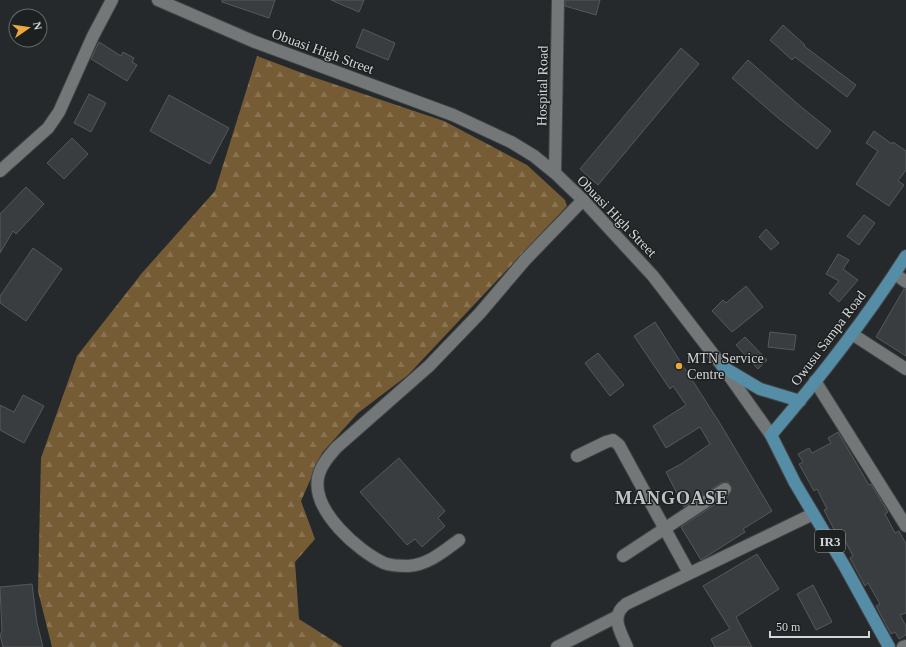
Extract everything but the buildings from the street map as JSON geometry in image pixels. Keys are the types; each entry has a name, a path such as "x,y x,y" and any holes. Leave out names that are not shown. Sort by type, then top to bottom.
{"main road":[{"name":"Owusu Sampa Road","path":"771,435 800,401 852,334 906,256"},
{"path":"724,367 760,389 800,401"},
{"name":"Obuasi High Street","path":"771,435 782,459 845,567 889,647"}],"street":[{"path":"0,171 48,128 55,118 92,36 112,0"},
{"name":"Obuasi High Street","path":"158,0 255,42 411,99 484,129 511,142 555,173 583,200 653,276 724,367 771,435"},
{"name":"Hospital Road","path":"555,173 558,0"},
{"path":"459,540 423,563 410,566 385,563 367,553 341,531 326,511 318,490 318,478 328,458 337,448 429,366 480,313 525,260 583,200"},
{"path":"894,274 906,282"},
{"path":"852,334 906,369"},
{"path":"815,381 906,526"},
{"path":"577,456 613,440 619,445 689,573"},
{"path":"623,556 725,489"},
{"path":"627,647 617,624 616,617 618,612 626,604 813,514"},
{"path":"557,647 616,617"}],"green space":[{"path":"257,56 310,76 444,121 527,165 565,200 567,206 408,375 358,413 322,453 301,501 315,539 295,562 299,619 343,647 52,647 38,591 41,458 77,356 142,273 215,191"}],"place":[{"name":"MTN Service Centre","path":"679,366"}],"district":[{"name":"MANGOASE","path":"672,498"}]}
